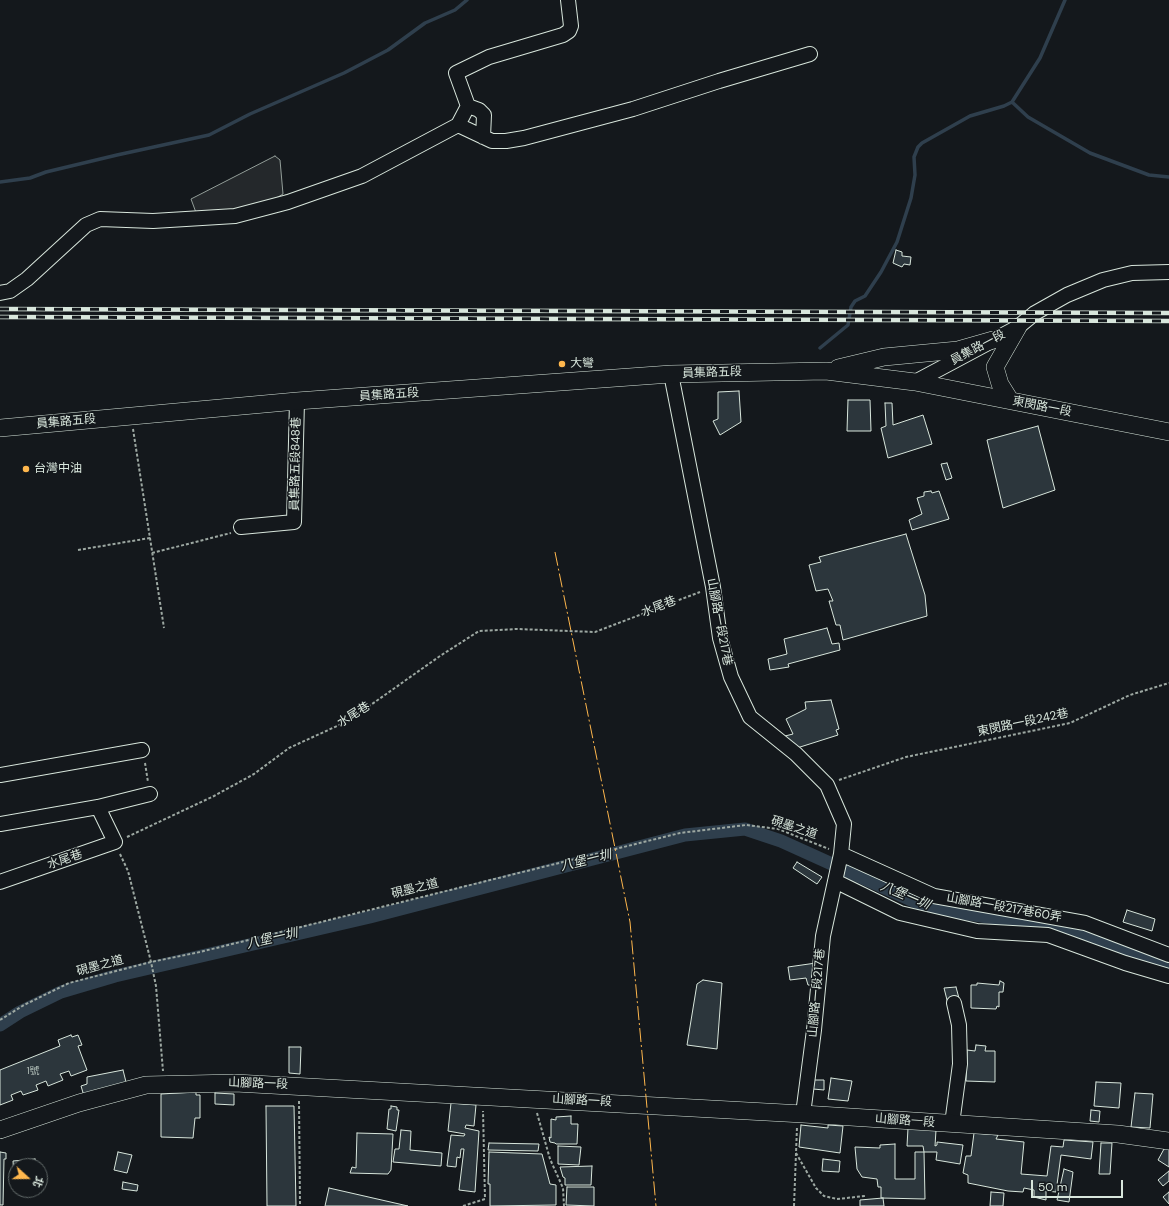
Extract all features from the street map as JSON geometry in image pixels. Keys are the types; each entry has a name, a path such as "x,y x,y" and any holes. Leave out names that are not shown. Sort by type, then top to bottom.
{"main road":[{"path":"1010,400 1000,384 996,367 1018,327"},
{"path":"826,371 884,357 958,350 993,340"},
{"path":"826,371 915,382"},
{"name":"員集路五段","path":"0,428 297,401 671,374 826,371"},
{"name":"東閔路一段","path":"915,382 1169,432"},
{"name":"山腳路一段","path":"0,1130 79,1103 146,1085 235,1083 803,1114 1118,1134 1169,1141"}],"street":[{"path":"483,137 484,115 479,110 468,106 458,85 456,73 489,57 563,35 569,31 571,26 568,0"},
{"path":"458,125 492,141 506,141 524,138 633,109 718,81 810,54"},
{"path":"0,293 10,291 27,278 86,225 100,219 153,220 235,216 288,202 362,176 458,125 468,106"},
{"name":"員集路一段","path":"915,382 1018,327 1035,313 1050,304 1103,280 1132,273 1169,272"},
{"name":"山腳路一段217巷","path":"671,374 713,588 720,638 731,677 750,717 796,754 827,785 844,824 841,854 823,936 814,1030 803,1114"},
{"name":"員集路五段848巷","path":"237,530 294,522 297,401"},
{"path":"0,775 142,750"},
{"path":"0,824 98,807 150,794"},
{"path":"98,807 115,842"},
{"name":"水尾巷","path":"0,882 115,842"},
{"name":"山腳路一段217巷60弄","path":"841,854 934,896 1085,923 1169,955"},
{"path":"836,877 900,913 976,931 1048,936 1125,964 1169,976"},
{"path":"952,1124 960,1064 959,1025 954,1003"}],"path":[{"path":"131,416 164,628"},
{"path":"152,553 237,530"},
{"path":"78,550 150,538"},
{"name":"水尾巷","path":"115,842 214,796 254,774 289,748 348,721 440,656 479,631 517,629 595,632 713,588"},
{"name":"東閔路一段242巷","path":"827,785 906,757 1070,723 1130,695 1169,683"},
{"path":"142,750 150,794"},
{"name":"硯墨之道","path":"0,1020 24,1005 69,983 680,833 746,825 778,830 841,854"},
{"path":"115,842 128,871 156,986 164,1084"},
{"path":"300,1086 300,1206"},
{"path":"463,1206 485,1199 482,1096"},
{"path":"532,1099 550,1159 563,1188 564,1206"},
{"path":"794,1206 797,1121 803,1114"},
{"path":"796,1153 816,1188 824,1196 837,1199 865,1196"}],"shaded area":[{"path":"275,156 280,160 283,194 268,203 198,218 191,199"}],"building":[{"path":"896,250 902,252 902,256 911,257 910,265 904,264 902,267 893,263"},
{"path":"739,391 741,422 720,435 713,421 718,419 718,392"},
{"path":"848,400 870,400 871,431 847,431"},
{"path":"885,403 892,403 893,425 923,415 932,444 888,458 881,428 886,426"},
{"path":"1038,426 1055,490 1003,508 987,440"},
{"path":"947,463 952,478 946,480 941,464"},
{"path":"931,491 932,493 939,491 949,519 912,530 909,520 922,514 917,498 924,496 924,492"},
{"path":"906,534 925,595 927,616 843,640 840,625 836,625 829,601 833,601 828,589 816,591 809,565 821,562 819,557"},
{"path":"827,628 832,644 839,643 840,650 788,664 789,667 770,670 768,659 787,654 784,639"},
{"path":"831,700 839,729 836,730 838,735 797,748 785,736 793,734 786,719 806,709 805,702"},
{"path":"797,862 822,877 817,884 793,868"},
{"path":"1127,910 1155,919 1152,931 1123,922"},
{"path":"816,963 815,985 808,985 806,978 790,980 788,967"},
{"path":"703,980 722,983 717,1049 687,1045 697,984"},
{"path":"1000,981 1004,983 1003,992 999,992 999,1007 997,1006 996,1009 971,1008 971,985 977,985 977,983 999,985"},
{"path":"956,987 960,1002 948,1004 944,988"},
{"path":"71,1035 72,1037 78,1035 82,1045 78,1046 87,1070 71,1076 69,1071 60,1074 63,1080 48,1086 46,1081 36,1085 38,1090 23,1095 21,1091 11,1095 13,1100 0,1105 0,1070 60,1046 58,1040"},
{"path":"976,1045 986,1046 985,1051 995,1051 995,1082 966,1081 967,1050 975,1051"},
{"path":"289,1047 301,1047 300,1074 289,1073"},
{"path":"123,1070 127,1086 84,1096 81,1086 87,1084 87,1077"},
{"path":"831,1078 852,1081 848,1101 828,1099"},
{"path":"813,1080 824,1080 824,1090 813,1089"},
{"path":"1096,1082 1121,1083 1119,1108 1094,1106"},
{"path":"196,1092 196,1095 200,1095 200,1118 195,1118 193,1138 161,1137 161,1094"},
{"path":"215,1093 234,1094 234,1105 215,1104"},
{"path":"1135,1093 1153,1094 1150,1128 1131,1127"},
{"path":"451,1103 476,1105 474,1126 466,1125 465,1128 479,1131 475,1192 459,1190 464,1149 461,1149 460,1158 457,1157 456,1167 447,1166 451,1135 464,1136 465,1134 448,1131"},
{"path":"266,1106 294,1106 296,1206 267,1206"},
{"path":"391,1106 397,1107 397,1110 399,1110 396,1131 387,1129 389,1109 391,1109"},
{"path":"1091,1110 1100,1111 1099,1122 1090,1121"},
{"path":"571,1116 571,1124 578,1124 577,1144 556,1144 550,1142 549,1137 551,1138 551,1119 556,1120 556,1117"},
{"path":"801,1125 828,1128 828,1125 843,1126 840,1153 799,1147"},
{"path":"908,1128 936,1130 935,1146 937,1145 937,1142 963,1145 960,1164 936,1160 937,1152 924,1152 923,1146 907,1146"},
{"path":"401,1130 411,1131 410,1150 442,1153 441,1166 393,1162 395,1149 399,1149"},
{"path":"357,1133 393,1134 391,1170 388,1174 350,1173 352,1167 356,1168"},
{"path":"974,1133 998,1135 996,1139 1024,1142 1021,1174 1047,1176 1051,1146 1063,1147 1064,1140 1093,1142 1091,1159 1061,1155 1056,1192 1046,1191 1046,1200 1034,1197 1034,1190 1024,1188 1023,1192 1008,1191 968,1183 968,1175 963,1173 966,1156 971,1156"},
{"path":"489,1143 539,1144 538,1151 488,1150"},
{"path":"1101,1143 1112,1143 1110,1174 1099,1174"},
{"path":"895,1144 895,1179 915,1179 915,1152 924,1152 925,1199 881,1198 881,1187 878,1187 877,1179 862,1177 857,1169 855,1147 880,1148 880,1145"},
{"path":"558,1146 581,1147 579,1165 558,1164"},
{"path":"1169,1146 1169,1167 1158,1160 1164,1149"},
{"path":"0,1152 6,1153 6,1159 4,1159 3,1205 0,1205"},
{"path":"118,1152 132,1155 127,1173 114,1170"},
{"path":"489,1152 542,1154 550,1184 556,1185 556,1205 490,1206 490,1184 488,1184"},
{"path":"823,1159 840,1161 839,1172 822,1171"},
{"path":"592,1166 591,1185 565,1185 565,1178 563,1177 560,1167"},
{"path":"1064,1169 1073,1172 1069,1202 1057,1200"},
{"path":"1169,1171 1169,1181 1163,1186 1158,1180"},
{"path":"123,1182 138,1185 137,1191 122,1189"},
{"path":"567,1187 594,1187 594,1206 566,1205"},
{"path":"329,1188 408,1206 325,1206"},
{"path":"991,1192 1004,1193 1003,1206 990,1206"},
{"path":"1169,1192 1169,1204 1163,1197"},
{"path":"883,1198 884,1206 860,1206 860,1200"}],"waterway":[{"path":"0,182 30,178 46,172 209,135 250,114 344,73 388,50 425,23 455,10 467,0"},
{"path":"820,348 848,325 851,307 855,301 865,296 881,272 897,242 911,198 915,175 914,157 918,147 922,143 970,116 1004,106 1012,102 1040,58 1065,0"},
{"path":"1012,102 1028,117 1090,153 1149,175 1169,177"},
{"name":"八堡一圳","path":"0,1025 20,1012 61,992 115,976 370,917 685,835 745,829 781,841 929,908 1060,928 1169,966"}],"railway":[{"path":"0,309 1169,313"},
{"path":"0,317 1169,321"}],"power":[{"path":"555,552 630,922 656,1206"}],"place":[{"name":"大彎","path":"562,364"},
{"name":"台灣中油","path":"26,469"}]}
